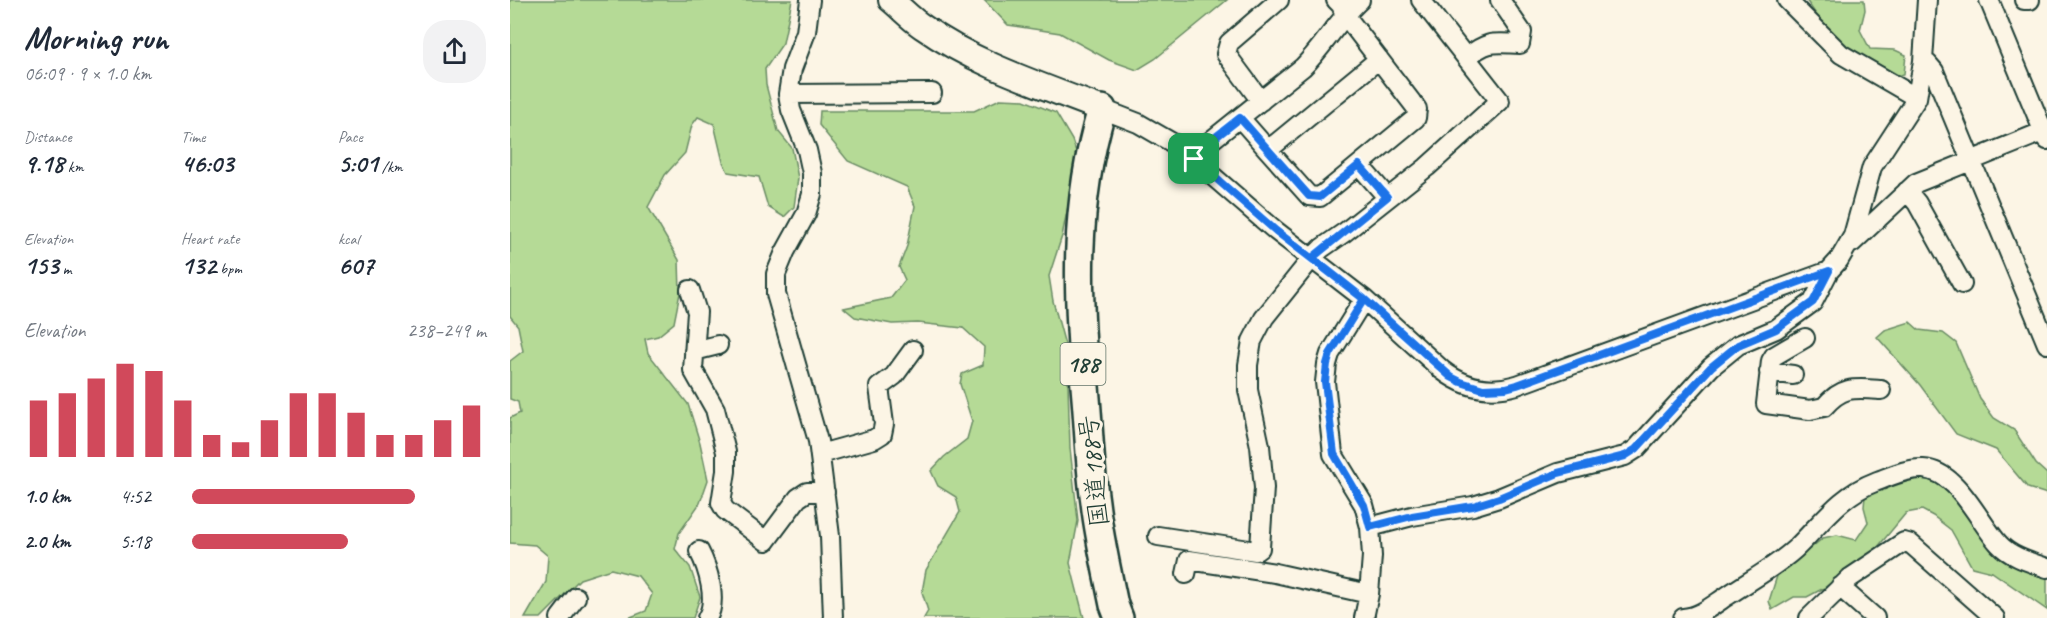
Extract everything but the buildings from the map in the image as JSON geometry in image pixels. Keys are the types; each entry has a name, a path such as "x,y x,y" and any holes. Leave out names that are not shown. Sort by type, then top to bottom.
{"highway":[{"name":"国道188号","path":"1102,108 1092,143 1081,206 1078,271 1082,355 1095,502 1114,605 1119,618"}],"main road":[{"path":"891,0 921,26 957,49 989,65 1102,108"}],"street":[{"path":"810,0 806,32 792,69 788,94 791,110 807,150 812,173 812,195 806,214 776,274 776,294 820,454 830,536 833,618"},
{"path":"1261,101 1226,54 1229,43 1279,0"},
{"path":"1194,159 1203,147 1313,57 1341,8 1360,0"},
{"path":"1158,536 1256,551 1260,548 1264,488 1260,446 1248,390 1248,365 1252,341 1264,318 1312,258 1427,167 1500,101 1421,0"},
{"path":"1467,57 1483,45 1492,42 1520,44 1522,32 1500,0"},
{"path":"1787,0 1841,54 1917,98"},
{"path":"1370,527 1412,516 1473,506 1499,498 1558,473 1625,456 1636,449 1711,367 1738,345 1776,329 1813,302 1856,228 1872,167 1917,98 1923,62 1927,0"},
{"path":"1847,247 1860,238 1916,183 2046,134 1989,0"},
{"path":"2024,0 2030,0"},
{"path":"1240,118 1309,196 1320,197 1416,118 1417,109 1341,8"},
{"path":"1268,150 1378,59"},
{"path":"1923,62 1934,71 2047,344"},
{"path":"788,94 932,93"},
{"path":"1102,108 1147,128 1178,146 1276,231 1364,299 1451,377 1472,386 1495,389 1517,385 1829,271"},
{"path":"1359,165 1387,197"},
{"path":"1906,191 1917,203 1962,284"},
{"path":"690,290 697,312 693,370 715,409 722,429 726,452 726,471 721,504 725,510 766,541 798,498 807,492 825,492"},
{"path":"1364,299 1330,354 1325,382 1334,454 1364,505 1370,527 1372,556 1369,594 1364,618"},
{"path":"1805,338 1772,364 1766,405 1810,410 1824,407 1834,395 1848,390 1881,390"},
{"path":"1750,339 1772,364 1793,375"},
{"path":"693,351 718,345"},
{"path":"820,454 874,439 882,434 884,424 879,387 894,376 913,350"},
{"path":"1683,618 1702,613 1794,550 1845,498 1859,488 1908,471 1923,469 1941,474 1956,486 1999,544 2011,554 2047,568"},
{"path":"1809,618 1850,578 1904,542 1911,544 1990,617"},
{"path":"699,551 704,562 713,601 707,618"},
{"path":"1186,574 1189,560 1275,573 1369,594"},
{"path":"1840,587 1875,618"},
{"path":"560,618 576,597"}],"green space":[{"path":"510,0 792,0 783,43 765,69 766,85 778,131 792,148 798,178 794,207 784,217 768,207 759,177 728,172 723,162 714,124 698,117 692,125 685,153 665,175 648,207 679,260 680,293 674,323 658,336 645,339 648,353 688,404 708,480 700,503 679,533 675,549 690,567 700,597 693,618 628,618 646,611 652,594 638,576 611,569 580,579 541,618 525,618 546,582 548,556 535,545 510,543 510,418 520,413 518,402 510,399 510,361 523,351 518,326 510,316"},
{"path":"984,0 1227,0 1155,59 1137,70 1109,60 1060,33 1008,25"},
{"path":"1806,0 1864,0 1865,10 1860,30 1870,49 1895,50 1906,55 1904,74 1893,77 1833,39"},
{"path":"1000,99 1024,100 1056,113 1072,140 1078,157 1062,236 1049,276 1053,301 1067,352 1070,448 1078,521 1070,563 1084,618 924,618 928,611 922,592 926,570 960,512 956,497 938,486 931,471 944,457 967,439 972,421 960,384 962,374 983,365 984,347 963,328 918,323 892,324 855,317 844,308 891,298 905,280 899,267 907,246 915,206 907,187 848,161 819,125 820,111 974,111"},
{"path":"1910,322 1919,330 1943,333 1956,343 1980,399 1994,418 2014,430 2036,464 2047,474 2047,494 2028,488 1996,450 1956,434 1920,385 1877,337 1885,330"},
{"path":"1908,477 1933,477 1951,488 1985,541 2013,561 2047,571 2047,610 1992,572 1972,567 1951,530 1922,510 1906,513 1877,548 1824,588 1807,597 1794,597 1772,610 1769,601 1777,576 1823,538 1837,535 1856,540 1868,522 1864,507 1865,496"}],"route":[{"path":"1194,159 1203,147 1240,118 1309,196 1320,197 1359,165 1387,197 1312,258 1364,299 1330,354 1325,382 1330,438 1334,454 1364,505 1370,527 1412,516 1473,506 1499,498 1558,473 1625,456 1636,449 1711,367 1738,345 1776,329 1813,302 1829,271 1796,285 1517,385 1483,389 1461,382 1442,370 1364,299 1276,231 1194,159"}]}
